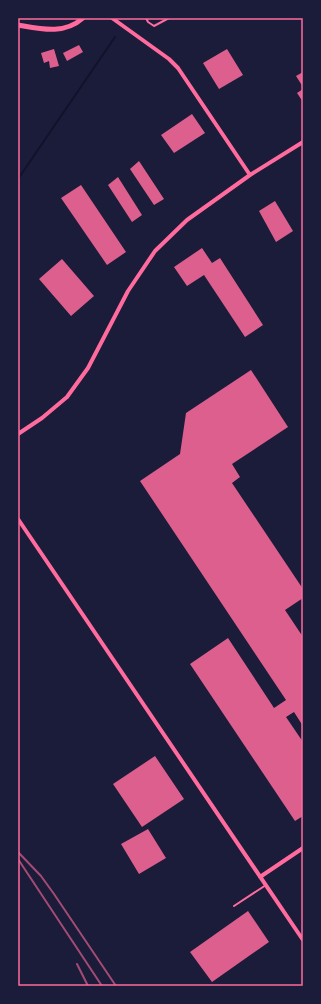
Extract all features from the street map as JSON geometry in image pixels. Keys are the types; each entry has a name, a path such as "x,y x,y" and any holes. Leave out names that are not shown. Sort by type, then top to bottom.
{"street":[{"path":"18,25 57,30 71,26 83,18"},
{"path":"112,18 169,59 178,68 250,176"},
{"path":"18,434 42,418 67,397 88,368 128,291 154,250 187,220 250,176 303,142"},
{"path":"18,519 303,940"},
{"path":"260,877 303,848"}],"lane":[{"path":"146,18 148,22 154,26 169,18"},
{"path":"234,906 266,886"}],"building":[{"path":"79,45 83,52 67,61 63,53"},
{"path":"54,49 59,66 50,68 49,61 44,63 41,53"},
{"path":"227,49 243,75 219,89 203,63"},
{"path":"303,72 303,87 296,76"},
{"path":"303,89 303,102 297,93"},
{"path":"192,114 205,133 174,153 161,135"},
{"path":"139,161 164,199 154,205 130,169"},
{"path":"118,177 142,215 132,222 108,185"},
{"path":"81,185 126,252 107,265 61,198"},
{"path":"275,201 293,231 276,242 259,211"},
{"path":"202,248 212,263 220,258 263,325 245,337 204,275 187,286 174,267"},
{"path":"62,259 94,296 71,316 39,279"},
{"path":"251,370 288,427 232,464 240,477 232,483 303,589 303,598 285,610 303,637 303,726 294,712 286,717 303,742 303,816 295,821 190,664 228,638 274,708 286,700 140,481 180,454 186,413"},
{"path":"155,756 184,799 142,827 113,784"},
{"path":"148,829 166,858 139,874 121,844"},
{"path":"248,911 269,942 212,982 190,952"}],"waterway":[{"path":"18,179 115,37"}],"railway":[{"path":"18,852 41,876 116,986"},
{"path":"18,859 102,986"},
{"path":"77,964 88,986"}]}
